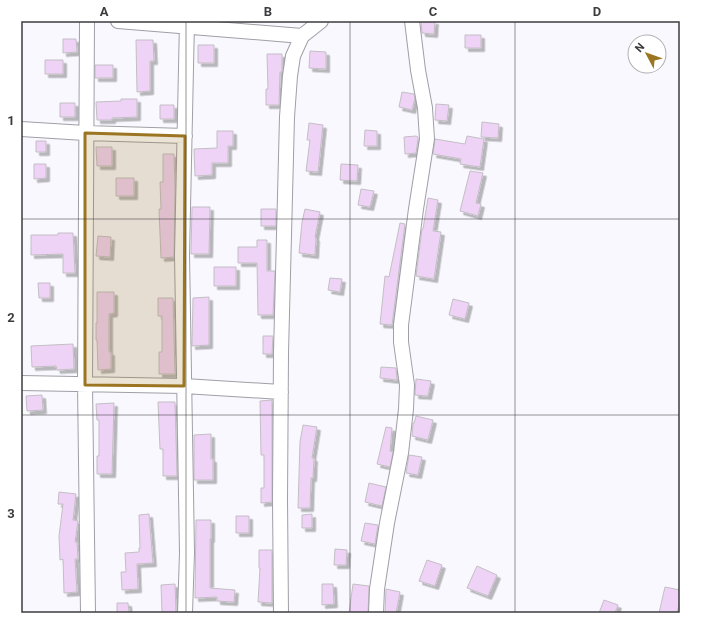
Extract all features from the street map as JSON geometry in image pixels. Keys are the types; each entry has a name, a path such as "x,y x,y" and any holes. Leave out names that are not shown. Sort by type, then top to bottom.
{"street":[{"path":"86,21 85,386 88,613"},
{"path":"118,21 186,24 302,36"},
{"path":"281,613 281,392 287,117 293,56 302,36 321,21"},
{"path":"376,613 377,589 401,453 406,409 407,385 400,342 401,325 427,139 425,108 418,70 412,21"},
{"path":"185,613 187,553 182,255 186,24"},
{"path":"21,129 85,133 185,136"},
{"path":"21,384 85,386 184,386 281,392"}],"highlighted area":[{"path":"85,133 185,136 184,386 85,385"}],"building":[{"path":"421,21 435,21 434,34 422,33"},
{"path":"465,35 481,35 481,48 465,48"},
{"path":"63,39 76,39 77,52 63,53"},
{"path":"136,40 153,40 154,61 150,61 150,91 137,92"},
{"path":"198,45 214,45 214,63 198,63"},
{"path":"310,51 326,52 326,69 309,68"},
{"path":"267,54 282,54 279,105 266,105 266,89 268,89"},
{"path":"45,60 63,60 63,74 45,74"},
{"path":"95,65 113,65 113,78 95,78"},
{"path":"402,92 414,94 415,98 412,110 399,107"},
{"path":"121,99 137,99 137,117 97,120 96,102 121,101"},
{"path":"60,103 75,103 75,117 60,117"},
{"path":"436,104 449,105 447,121 435,120"},
{"path":"160,105 174,105 174,119 160,119"},
{"path":"482,122 499,124 498,138 481,137"},
{"path":"309,123 323,125 318,172 306,171 310,140 307,140"},
{"path":"365,130 377,131 377,146 364,146"},
{"path":"217,131 233,131 233,146 228,146 228,163 212,163 212,175 195,176 194,149 217,148"},
{"path":"416,136 418,139 416,153 405,154 404,137"},
{"path":"467,136 484,139 480,167 460,164 461,159 433,154 435,139 465,144"},
{"path":"36,141 46,141 46,152 36,152"},
{"path":"96,147 112,147 112,166 97,166"},
{"path":"163,154 174,154 174,257 161,258 159,209 161,209 160,182 163,182"},
{"path":"34,164 46,164 46,178 34,179"},
{"path":"341,164 358,165 357,181 340,180"},
{"path":"470,171 483,173 476,203 481,204 478,216 460,211"},
{"path":"116,178 134,178 134,196 116,196"},
{"path":"361,189 374,191 370,207 358,205"},
{"path":"428,198 438,200 433,231 441,232 434,279 416,276 422,229"},
{"path":"192,207 210,207 209,254 191,254"},
{"path":"261,209 276,209 276,226 261,226"},
{"path":"305,209 320,212 315,237 315,255 299,253 302,222"},
{"path":"400,223 405,224 392,325 380,324 385,276 389,277"},
{"path":"58,233 73,233 75,273 63,273 63,254 31,255 31,235 58,235"},
{"path":"98,236 111,237 110,257 96,256"},
{"path":"257,240 267,240 267,271 275,271 273,315 258,315 257,263 238,263 238,247 257,247"},
{"path":"214,267 236,267 236,286 214,286"},
{"path":"330,278 342,279 340,292 328,290"},
{"path":"38,283 50,283 50,298 39,298"},
{"path":"97,292 114,292 114,313 109,314 109,352 111,352 111,369 98,370 96,340"},
{"path":"209,297 209,345 192,346 193,298"},
{"path":"158,298 173,298 175,374 159,374 159,352 162,352 162,316 158,316"},
{"path":"453,299 469,303 465,319 449,315"},
{"path":"263,336 273,336 272,354 263,354"},
{"path":"73,344 74,369 57,370 56,366 32,367 31,346"},
{"path":"381,367 396,368 397,380 380,378"},
{"path":"416,379 431,381 428,396 415,395"},
{"path":"42,395 43,410 27,411 26,396"},
{"path":"272,400 272,502 261,503 261,488 264,488 264,455 261,455 260,401"},
{"path":"158,402 175,402 177,476 163,476 163,449 160,449"},
{"path":"114,403 112,474 97,474 97,456 99,456 99,420 97,420 96,404"},
{"path":"416,416 433,420 428,440 412,436 413,423"},
{"path":"303,425 317,427 312,458 314,458 313,478 311,478 310,508 298,508 300,442"},
{"path":"386,427 392,428 390,451 393,452 390,467 377,464"},
{"path":"211,434 213,480 194,480 194,435"},
{"path":"409,455 422,457 418,475 406,473"},
{"path":"369,483 386,487 382,506 365,502"},
{"path":"59,492 76,494 73,520 78,521 75,542 77,542 78,559 75,559 77,592 64,593 63,559 60,560 59,536 63,504 58,504"},
{"path":"149,514 153,563 137,564 138,589 122,590 121,572 126,572 125,553 139,552 139,515"},
{"path":"312,514 312,528 302,528 302,515"},
{"path":"236,516 249,516 249,533 236,533"},
{"path":"196,520 211,520 210,588 235,590 234,602 217,601 217,597 195,598"},
{"path":"365,523 378,525 375,544 361,541"},
{"path":"335,549 347,550 346,565 334,565"},
{"path":"259,550 272,550 272,603 258,602 260,568"},
{"path":"427,560 442,565 435,586 419,581"},
{"path":"477,566 497,575 488,596 467,588"},
{"path":"175,584 176,613 162,613 161,585"},
{"path":"322,584 333,584 334,604 322,605"},
{"path":"353,584 369,586 368,613 349,613"},
{"path":"665,587 680,590 680,601 677,613 659,613"},
{"path":"386,589 400,592 396,613 385,613"},
{"path":"604,600 618,605 615,613 599,613"},
{"path":"117,603 128,603 129,612 117,613"}]}
